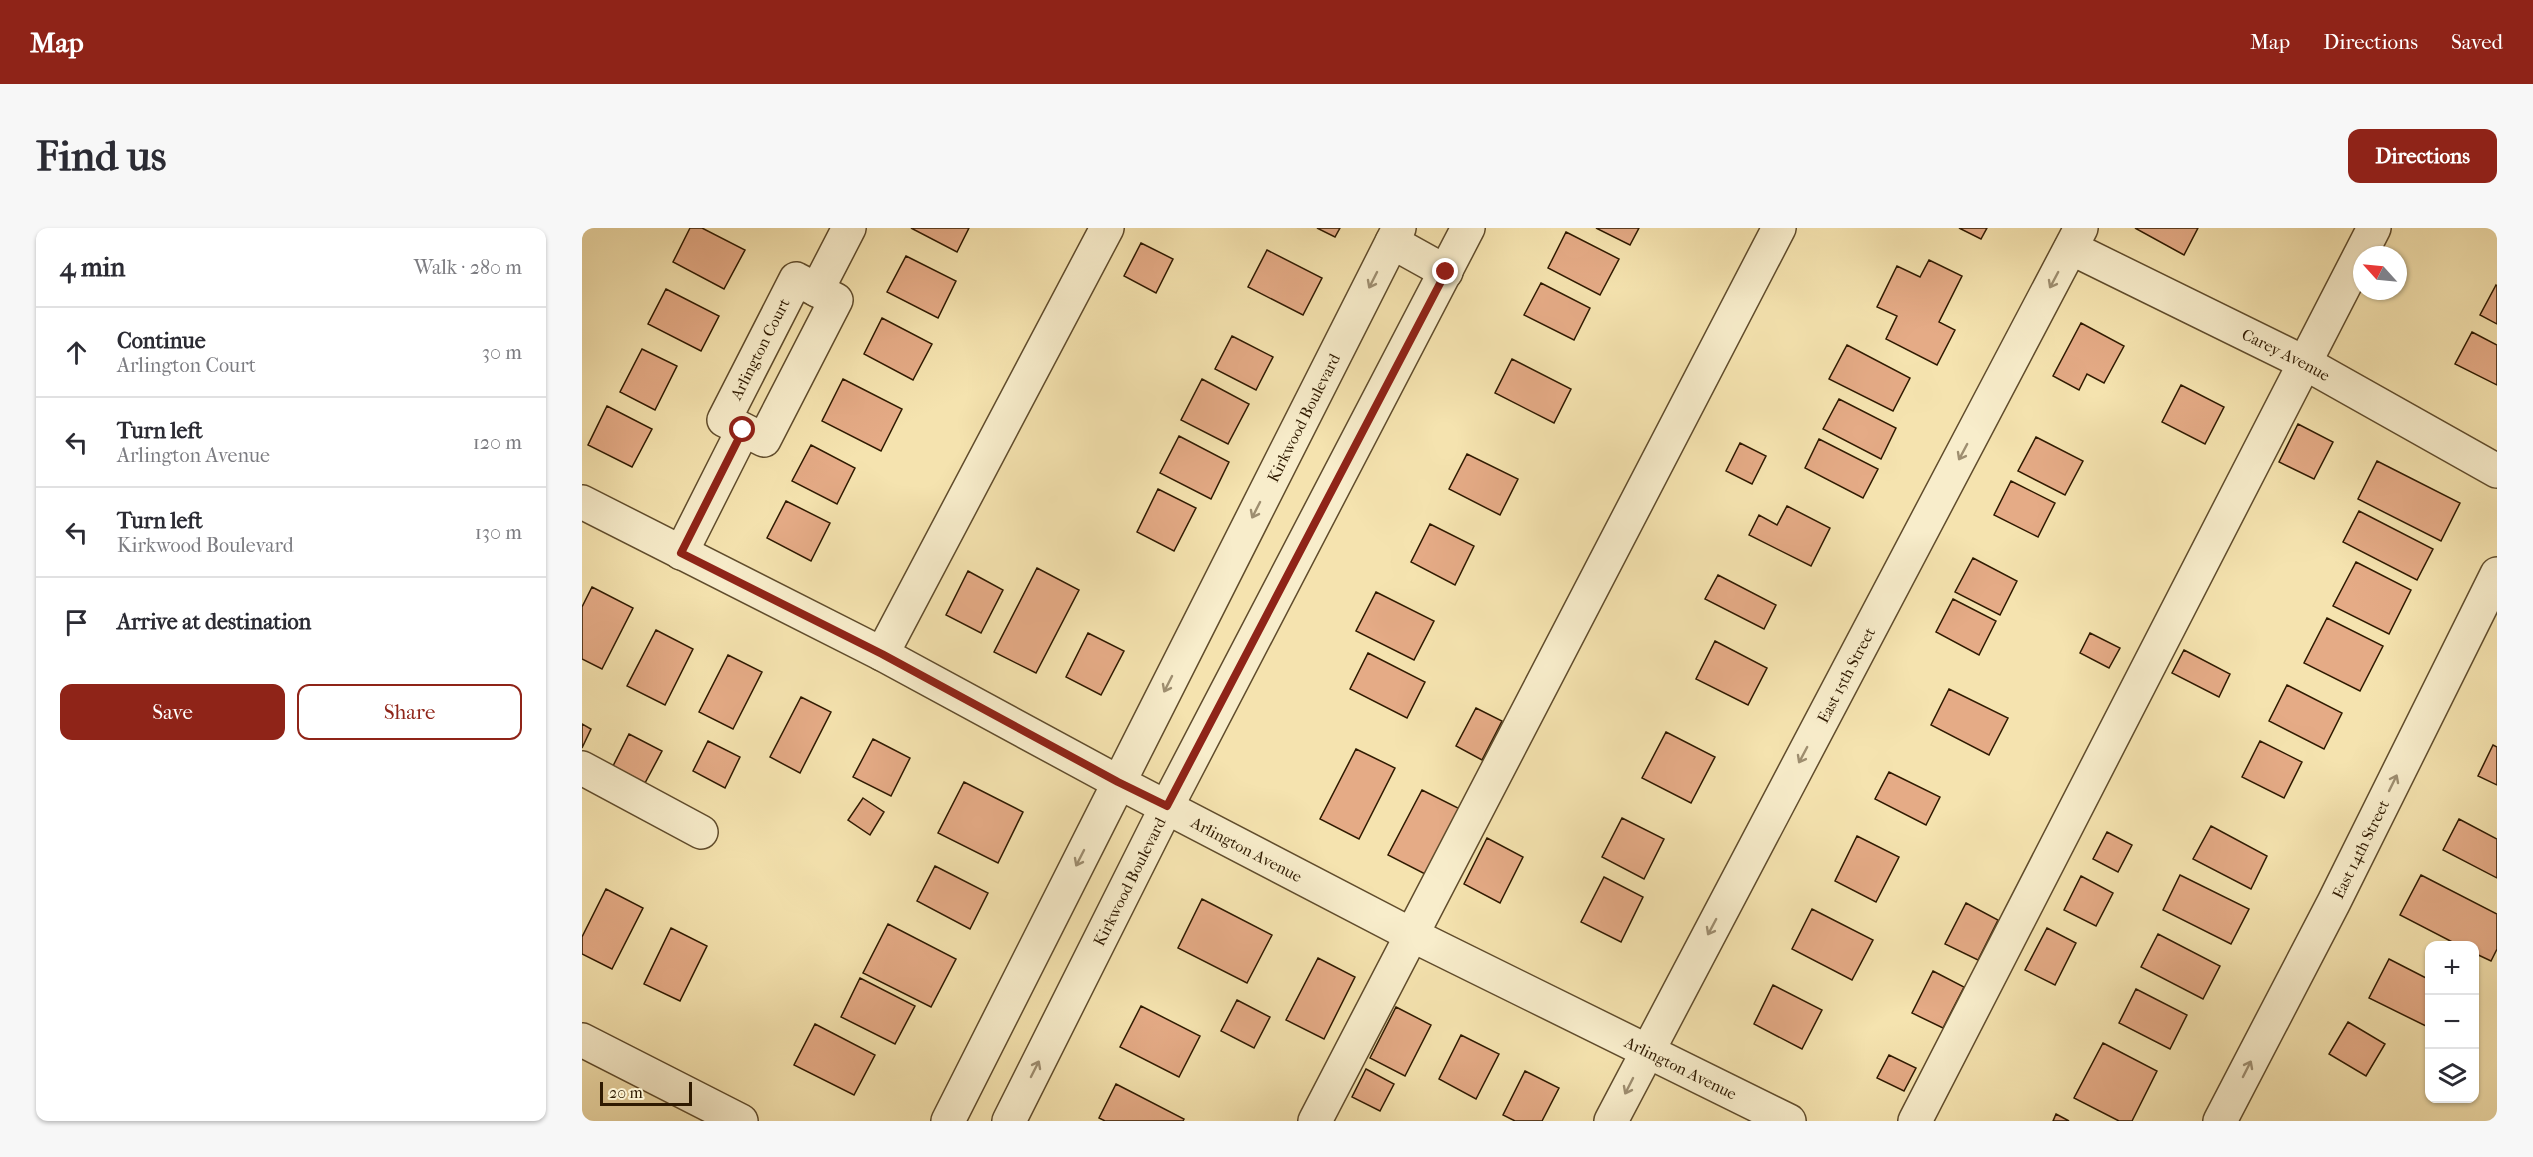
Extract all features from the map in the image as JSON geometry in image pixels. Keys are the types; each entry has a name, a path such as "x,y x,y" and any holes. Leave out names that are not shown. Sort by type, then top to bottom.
{"street":[{"path":"681,553 743,430 764,440 836,300 817,290 849,228"},
{"path":"882,654 1107,228"},
{"name":"Kirkwood Boulevard","path":"1009,1121 1167,806 1468,228"},
{"path":"1315,1121 1410,934 1615,547 1779,228"},
{"path":"1915,1121 2374,228"},
{"path":"1395,235 1446,272"},
{"name":"Kirkwood Boulevard","path":"948,1121 1395,235"},
{"name":"Carey Avenue","path":"2076,238 2497,471"},
{"name":"East 15th Street","path":"1611,1121 2076,238"},
{"name":"Arlington Court","path":"743,430 724,420 796,279 817,290"},
{"name":"Arlington Avenue","path":"582,502 882,654 1118,782 1410,934 1789,1121"},
{"name":"East 14th Street","path":"2220,1121 2339,891 2497,574"},
{"path":"582,768 701,832"},
{"path":"582,1040 741,1121"}],"building":[{"path":"690,228 702,228 745,250 724,289 673,262"},
{"path":"911,228 969,228 957,252"},
{"path":"1317,228 1340,228 1335,237"},
{"path":"1596,228 1639,228 1630,245"},
{"path":"1959,228 1987,228 1981,239"},
{"path":"2135,228 2198,228 2184,255"},
{"path":"1566,232 1619,259 1600,295 1548,268"},
{"path":"1141,243 1173,259 1156,293 1124,276"},
{"path":"1267,250 1322,278 1303,315 1248,287"},
{"path":"906,256 956,281 938,318 887,292"},
{"path":"1929,260 1962,276 1939,322 1955,330 1937,365 1886,339 1897,316 1877,307 1897,266 1920,277"},
{"path":"1541,283 1590,308 1574,340 1524,315"},
{"path":"2497,286 2497,324 2480,315"},
{"path":"666,289 719,316 701,351 648,324"},
{"path":"882,318 932,344 913,380 864,354"},
{"path":"2081,323 2124,346 2104,383 2087,374 2079,390 2053,376"},
{"path":"2472,332 2497,345 2497,385 2455,364"},
{"path":"1232,336 1273,357 1256,390 1215,369"},
{"path":"1847,345 1910,378 1893,411 1829,379"},
{"path":"642,349 677,366 655,410 620,392"},
{"path":"1512,359 1571,389 1554,423 1495,393"},
{"path":"843,379 902,409 881,451 822,421"},
{"path":"1202,379 1249,404 1228,444 1181,420"},
{"path":"2181,385 2224,407 2205,444 2162,422"},
{"path":"1839,399 1896,428 1881,459 1823,429"},
{"path":"607,406 652,429 632,467 588,445"},
{"path":"2298,424 2333,442 2314,479 2279,462"},
{"path":"1179,436 1229,462 1211,499 1160,473"},
{"path":"2036,437 2083,461 2065,495 2018,471"},
{"path":"1819,439 1878,469 1863,498 1805,468"},
{"path":"1740,443 1766,456 1752,484 1726,471"},
{"path":"811,445 855,468 837,504 792,481"},
{"path":"1467,454 1518,479 1500,515 1449,489"},
{"path":"2377,461 2460,503 2441,541 2358,499"},
{"path":"2011,481 2055,503 2038,537 1994,515"},
{"path":"1158,489 1196,508 1174,551 1137,532"},
{"path":"786,501 830,523 811,561 767,538"},
{"path":"1787,506 1830,528 1811,566 1749,535 1759,515 1777,525"},
{"path":"2359,511 2433,549 2417,580 2343,542"},
{"path":"1430,524 1474,546 1455,585 1411,562"},
{"path":"1973,558 2017,581 2000,615 1955,592"},
{"path":"2356,562 2411,590 2389,634 2333,606"},
{"path":"1037,568 1079,590 1036,673 994,652"},
{"path":"968,571 1003,590 981,633 946,615"},
{"path":"1718,575 1776,605 1764,629 1705,599"},
{"path":"592,587 633,608 602,669 582,659 582,607"},
{"path":"1376,592 1434,621 1414,660 1356,631"},
{"path":"1953,599 1996,621 1979,655 1936,632"},
{"path":"2327,618 2383,646 2360,691 2304,663"},
{"path":"656,630 693,649 665,705 627,686"},
{"path":"1088,633 1124,651 1101,695 1066,677"},
{"path":"2090,633 2120,648 2109,668 2080,653"},
{"path":"1715,641 1767,668 1748,705 1696,679"},
{"path":"2184,650 2230,674 2219,697 2172,673"},
{"path":"1368,653 1425,682 1407,718 1350,689"},
{"path":"728,655 762,672 733,729 699,712"},
{"path":"2287,685 2342,713 2324,749 2269,721"},
{"path":"1949,689 2008,718 1989,755 1931,725"},
{"path":"801,697 831,712 800,773 770,757"},
{"path":"1476,708 1502,721 1482,760 1456,746"},
{"path":"582,724 591,729 582,748"},
{"path":"1666,732 1715,757 1691,803 1642,778"},
{"path":"629,734 662,751 645,783 613,766"},
{"path":"873,739 910,758 891,796 853,777"},
{"path":"708,741 740,757 725,788 693,771"},
{"path":"2260,741 2302,762 2284,798 2242,777"},
{"path":"2493,745 2497,747 2497,785 2478,776"},
{"path":"1356,749 1395,768 1359,839 1320,819"},
{"path":"1889,772 1940,797 1926,825 1875,799"},
{"path":"964,782 1023,812 998,863 938,833"},
{"path":"1422,790 1460,809 1427,875 1388,855"},
{"path":"863,798 884,812 870,835 848,820"},
{"path":"1622,818 1664,839 1644,879 1602,857"},
{"path":"2459,819 2497,839 2497,878 2443,850"},
{"path":"2211,826 2267,856 2251,889 2193,859"},
{"path":"2107,832 2132,845 2118,872 2093,859"},
{"path":"1857,836 1899,857 1876,902 1835,881"},
{"path":"1487,838 1523,857 1500,903 1464,884"},
{"path":"935,866 988,893 970,929 917,901"},
{"path":"2180,875 2249,909 2231,944 2163,910"},
{"path":"2421,875 2497,914 2497,949 2491,961 2479,955 2479,941 2450,941 2400,915"},
{"path":"2081,876 2113,893 2096,926 2064,910"},
{"path":"1604,877 1643,897 1621,942 1581,922"},
{"path":"606,889 643,908 612,969 582,954 582,937"},
{"path":"1202,899 1272,935 1247,983 1178,948"},
{"path":"1966,903 1998,920 1978,960 1945,944"},
{"path":"1812,909 1873,940 1852,980 1792,949"},
{"path":"888,924 956,959 931,1007 863,973"},
{"path":"671,928 707,946 680,1001 644,984"},
{"path":"2047,928 2076,943 2055,985 2025,970"},
{"path":"2158,934 2220,966 2203,999 2141,967"},
{"path":"1318,958 1355,977 1324,1039 1286,1020"},
{"path":"2389,959 2425,977 2425,1026 2369,998"},
{"path":"1933,971 1964,987 1943,1028 1912,1013"},
{"path":"860,978 915,1006 895,1044 841,1017"},
{"path":"1773,985 1822,1010 1802,1049 1754,1024"},
{"path":"2136,989 2187,1015 2170,1049 2119,1023"},
{"path":"1237,1000 1270,1017 1254,1048 1221,1031"},
{"path":"1141,1006 1200,1036 1179,1077 1120,1047"},
{"path":"1396,1007 1431,1025 1405,1076 1370,1058"},
{"path":"2348,1022 2385,1044 2366,1076 2329,1054"},
{"path":"815,1024 875,1055 854,1095 794,1065"},
{"path":"1461,1035 1499,1054 1476,1099 1439,1079"},
{"path":"2103,1043 2157,1071 2132,1121 2119,1121 2074,1098"},
{"path":"1889,1055 1916,1068 1904,1091 1877,1078"},
{"path":"1366,1069 1394,1084 1380,1111 1352,1097"},
{"path":"1525,1071 1559,1088 1542,1121 1515,1121 1503,1115"},
{"path":"1116,1084 1184,1119 1183,1121 1105,1121 1099,1118"},
{"path":"2056,1114 2069,1121 2053,1121"}],"route":[{"path":"743,430 681,553 882,654 1118,782 1167,806 1446,272"}]}
